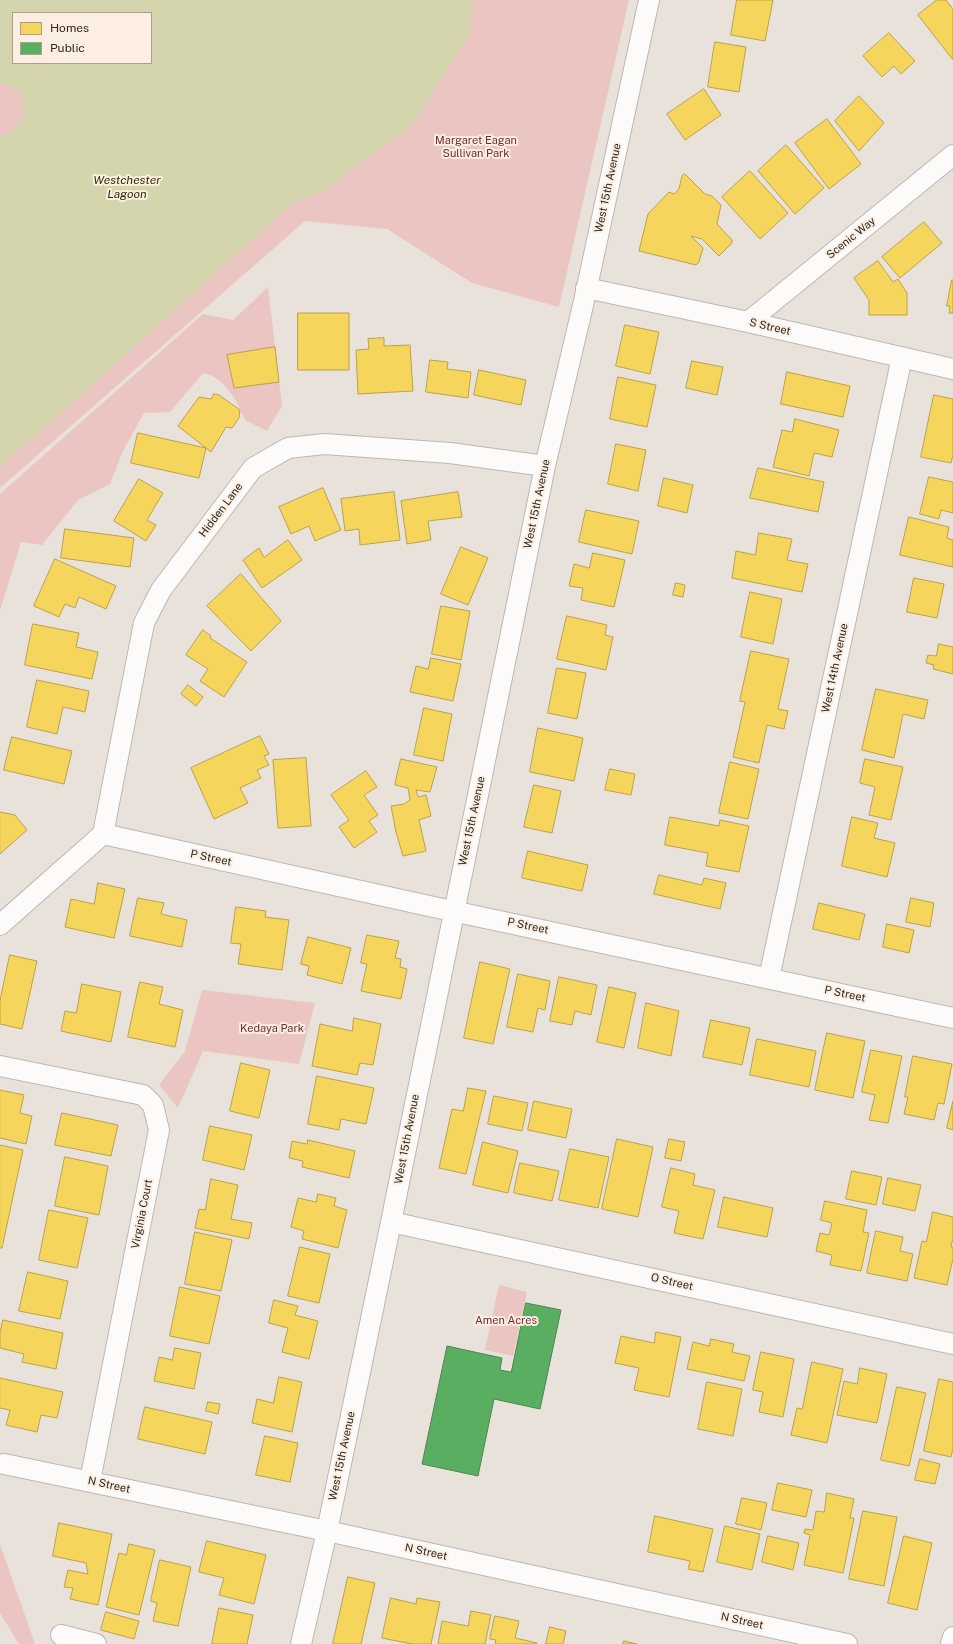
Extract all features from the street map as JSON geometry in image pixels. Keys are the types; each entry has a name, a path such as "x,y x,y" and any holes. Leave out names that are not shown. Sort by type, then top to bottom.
{"street":[{"name":"West 15th Avenue","path":"301,1644 327,1531 545,466 586,288 649,0"},
{"name":"Scenic Way","path":"748,322 953,155"},
{"name":"S Street","path":"586,288 748,322 953,369"},
{"name":"West 14th Avenue","path":"769,978 902,357"},
{"name":"Hidden Lane","path":"103,834 144,623 161,590 253,468 288,448 324,444 450,453 545,466"},
{"name":"P Street","path":"103,834 453,911 953,1018"},
{"path":"0,925 103,834"},
{"name":"Virginia Court","path":"0,1066 143,1095 154,1106 159,1130 90,1481"},
{"name":"O Street","path":"391,1222 601,1266 953,1344"},
{"name":"N Street","path":"4,1464 327,1531 847,1644"},
{"path":"61,1636 96,1644"},
{"path":"951,1644 953,1637"}],"green space":[{"name":"Margaret Eagan Sullivan Park","path":"434,0 629,0 559,307 472,283 387,229 305,221 0,488 0,435"},
{"path":"5,82 21,94 25,117 12,131 0,137 0,86"},
{"path":"268,287 282,406 267,431 245,420 234,398 224,385 211,375 203,373 170,412 144,413 123,451 110,484 78,500 42,545 21,542 0,611 0,494 203,314 233,320"},
{"name":"Kedaya Park","path":"202,990 315,1003 299,1064 203,1051 178,1108 159,1085 185,1051"},
{"name":"Amen Acres","path":"499,1285 527,1292 513,1356 485,1350"},
{"path":"0,1544 35,1644 19,1644 0,1613"}],"water":[{"name":"Westchester Lagoon","path":"0,0 472,0 470,33 412,125 322,192 293,203 49,424 0,466 0,137 12,131 25,117 21,94 5,82 0,86"}],"building: Homes":[{"path":"737,0 773,0 765,41 731,35"},
{"path":"937,0 946,0 953,9 953,60 918,15"},
{"path":"889,33 915,61 901,74 894,66 882,77 863,56"},
{"path":"715,42 746,47 739,92 708,87"},
{"path":"704,89 721,115 685,140 667,114"},
{"path":"859,96 884,123 859,151 835,121"},
{"path":"827,119 861,164 829,189 795,143"},
{"path":"786,145 824,188 795,214 758,171"},
{"path":"750,171 788,213 760,239 722,197"},
{"path":"685,174 705,194 712,196 721,205 717,224 732,240 732,243 719,256 702,239 691,236 703,248 699,262 696,265 639,251 648,214 669,192 674,194 679,189 682,176"},
{"path":"924,222 942,243 900,278 882,257"},
{"path":"878,261 893,282 898,279 907,293 907,315 869,315 869,300 854,278"},
{"path":"952,280 953,313 949,313 950,306 947,306"},
{"path":"298,313 349,313 349,370 298,370"},
{"path":"625,325 659,332 650,374 616,366"},
{"path":"384,338 384,346 410,345 413,391 358,394 356,350 369,349 368,339"},
{"path":"275,347 279,382 234,388 227,355"},
{"path":"430,360 448,362 447,369 471,372 468,398 426,392"},
{"path":"692,361 723,367 717,395 686,388"},
{"path":"479,370 526,380 521,405 474,395"},
{"path":"787,372 850,386 843,417 781,404"},
{"path":"618,377 656,385 647,427 610,419"},
{"path":"214,394 219,395 240,410 239,418 232,428 226,427 211,452 178,426 199,397 211,399"},
{"path":"934,395 953,399 953,455 951,463 921,457"},
{"path":"795,419 839,430 832,457 814,453 809,476 773,467 782,430 792,432"},
{"path":"138,433 206,448 199,478 131,463"},
{"path":"616,444 646,450 638,491 608,484"},
{"path":"758,468 824,482 818,512 750,498"},
{"path":"929,477 953,482 953,513 941,510 939,519 920,514"},
{"path":"664,478 693,485 687,513 658,506"},
{"path":"139,479 163,493 147,520 156,525 146,541 114,521"},
{"path":"323,488 341,530 315,541 309,526 291,534 279,507"},
{"path":"394,492 400,540 360,545 359,529 345,531 341,499"},
{"path":"458,492 462,517 428,521 431,540 407,544 401,501"},
{"path":"586,510 639,521 632,554 579,542"},
{"path":"909,517 949,527 947,538 953,540 953,567 900,555"},
{"path":"65,529 134,538 130,567 61,558"},
{"path":"759,533 792,539 787,560 808,564 802,592 732,578 736,551 755,555"},
{"path":"288,540 302,560 262,588 243,560 259,548 264,557"},
{"path":"461,547 488,558 468,605 441,594"},
{"path":"593,553 625,560 614,607 581,600 583,588 569,586 574,564 589,568"},
{"path":"55,559 116,586 106,609 79,597 75,608 65,604 59,617 34,606"},
{"path":"241,574 281,621 251,651 207,606"},
{"path":"914,578 944,584 937,618 907,612"},
{"path":"676,583 685,585 683,597 673,595"},
{"path":"750,592 782,599 773,644 741,637"},
{"path":"441,606 470,611 461,660 432,654"},
{"path":"567,616 607,625 605,635 613,637 606,670 557,659"},
{"path":"33,624 79,633 76,647 98,652 92,679 25,665"},
{"path":"203,630 211,636 210,638 247,662 224,697 200,681 208,669 186,655"},
{"path":"939,644 953,647 953,674 933,669 934,665 926,663 928,655 936,656"},
{"path":"751,651 789,659 778,709 788,711 784,729 767,725 759,763 733,757 745,702 740,701"},
{"path":"431,658 461,664 453,701 410,692 416,666 428,669"},
{"path":"557,668 586,673 577,719 548,713"},
{"path":"37,680 89,691 85,712 63,707 57,734 27,727"},
{"path":"188,685 203,697 196,706 181,694"},
{"path":"876,689 928,700 924,719 903,714 894,758 862,750"},
{"path":"424,708 452,714 443,761 414,755"},
{"path":"538,728 583,738 574,781 530,772"},
{"path":"260,736 269,754 264,756 269,765 257,770 261,778 240,788 248,803 214,819 191,768"},
{"path":"12,737 72,751 64,784 4,770"},
{"path":"306,758 311,826 278,828 273,760"},
{"path":"401,759 437,767 430,792 416,790 418,797 426,795 431,816 419,820 426,851 403,856 396,832 391,806 404,804 410,800 408,788 395,785"},
{"path":"865,759 903,767 891,820 869,815 875,787 860,783"},
{"path":"730,762 759,769 748,819 719,813"},
{"path":"610,769 635,774 631,795 605,790"},
{"path":"366,771 377,787 364,795 378,815 369,821 377,832 354,848 339,827 349,820 331,795"},
{"path":"534,785 561,791 552,833 524,827"},
{"path":"0,812 15,815 27,830 0,854"},
{"path":"670,817 719,826 720,820 749,826 739,872 706,866 708,853 665,845"},
{"path":"852,817 878,823 874,838 895,843 887,877 842,866"},
{"path":"528,851 588,865 582,891 522,878"},
{"path":"659,875 702,885 704,878 726,883 720,909 654,894"},
{"path":"98,883 125,889 114,938 65,927 71,899 94,904"},
{"path":"138,898 164,903 161,914 187,920 182,947 130,936"},
{"path":"911,898 934,903 930,927 906,922"},
{"path":"819,903 865,914 859,940 813,929"},
{"path":"236,907 266,911 265,917 289,920 282,970 238,964 241,944 231,943"},
{"path":"887,924 914,930 909,953 883,947"},
{"path":"367,935 399,941 395,958 401,959 400,967 407,969 401,999 361,991 367,964 361,963"},
{"path":"308,937 351,948 342,984 307,975 309,966 301,964"},
{"path":"10,955 37,961 22,1029 0,1024 0,1001"},
{"path":"480,962 510,969 493,1044 464,1038"},
{"path":"518,974 550,981 545,1010 538,1008 533,1032 507,1027"},
{"path":"559,977 597,985 591,1015 575,1011 572,1025 550,1021"},
{"path":"140,982 163,987 159,1004 183,1010 175,1047 128,1037"},
{"path":"82,984 121,992 111,1042 61,1031 65,1011 76,1013"},
{"path":"609,987 636,993 624,1048 597,1042"},
{"path":"646,1003 679,1011 671,1056 638,1048"},
{"path":"354,1018 381,1024 373,1065 360,1063 357,1075 312,1066 320,1024 352,1031"},
{"path":"711,1020 750,1028 742,1065 703,1057"},
{"path":"827,1033 865,1041 853,1098 815,1090"},
{"path":"757,1039 816,1051 809,1087 750,1075"},
{"path":"871,1050 902,1056 888,1123 869,1120 875,1095 862,1092"},
{"path":"913,1056 952,1064 944,1104 938,1103 934,1120 904,1114 908,1097 905,1097"},
{"path":"241,1063 270,1070 259,1118 230,1111"},
{"path":"317,1076 374,1088 366,1124 341,1119 339,1130 308,1124"},
{"path":"468,1088 486,1091 466,1174 439,1168 452,1109 463,1111"},
{"path":"0,1090 24,1095 20,1113 32,1116 26,1144 0,1138"},
{"path":"494,1096 528,1103 522,1131 488,1124"},
{"path":"534,1101 572,1109 566,1138 528,1130"},
{"path":"953,1101 953,1130 947,1128"},
{"path":"62,1113 118,1125 111,1156 55,1145"},
{"path":"210,1126 252,1135 244,1170 203,1160"},
{"path":"617,1139 653,1147 638,1217 602,1209"},
{"path":"669,1139 685,1142 681,1161 665,1158"},
{"path":"308,1140 355,1151 349,1178 302,1167 303,1161 289,1158 292,1141 307,1144"},
{"path":"483,1142 518,1151 508,1193 473,1185"},
{"path":"0,1145 23,1150 2,1248 0,1248"},
{"path":"570,1149 609,1157 598,1208 559,1200"},
{"path":"65,1157 108,1166 99,1215 55,1206"},
{"path":"520,1163 559,1171 552,1201 514,1193"},
{"path":"671,1168 695,1174 693,1185 715,1190 703,1239 674,1233 679,1211 662,1207"},
{"path":"852,1171 882,1177 876,1205 846,1199"},
{"path":"888,1178 921,1185 915,1211 883,1204"},
{"path":"211,1179 238,1185 231,1219 252,1223 249,1239 195,1228 199,1209 205,1210"},
{"path":"318,1194 336,1198 334,1206 347,1210 338,1248 302,1239 304,1231 291,1227 298,1198 316,1202"},
{"path":"724,1197 773,1208 767,1237 718,1227"},
{"path":"825,1201 867,1210 863,1232 869,1233 861,1271 830,1265 832,1255 816,1251 820,1233 829,1235 832,1223 821,1220"},
{"path":"49,1210 88,1218 77,1268 39,1260"},
{"path":"933,1212 953,1217 953,1238 951,1247 953,1247 953,1259 947,1285 914,1278 922,1241 926,1242"},
{"path":"876,1231 903,1237 900,1251 913,1254 907,1281 867,1273"},
{"path":"195,1232 232,1240 221,1291 185,1284"},
{"path":"300,1247 330,1254 319,1303 288,1296"},
{"path":"28,1272 68,1281 60,1319 19,1311"},
{"path":"180,1287 220,1296 209,1344 170,1336"},
{"path":"274,1300 298,1306 295,1315 318,1321 309,1359 282,1352 288,1328 269,1323"},
{"path":"3,1320 63,1333 56,1369 22,1362 24,1354 0,1348 0,1334"},
{"path":"656,1332 681,1337 669,1397 634,1390 639,1368 615,1363 621,1336 654,1343"},
{"path":"711,1339 734,1344 732,1352 750,1356 744,1381 687,1369 693,1342 709,1346"},
{"path":"175,1348 201,1353 194,1389 154,1381 159,1357 172,1360"},
{"path":"761,1352 794,1359 783,1417 759,1412 763,1392 753,1390"},
{"path":"812,1362 843,1369 827,1443 791,1435 797,1408 802,1409"},
{"path":"860,1368 887,1374 877,1423 837,1415 844,1381 857,1384"},
{"path":"279,1377 302,1382 292,1432 252,1423 257,1399 273,1403"},
{"path":"0,1378 63,1392 57,1418 41,1415 37,1432 6,1425 10,1410 0,1408"},
{"path":"939,1379 953,1382 953,1448 951,1457 924,1451"},
{"path":"707,1382 742,1389 733,1436 698,1429"},
{"path":"897,1387 926,1393 909,1466 881,1460"},
{"path":"208,1402 220,1404 218,1414 206,1411"},
{"path":"145,1407 212,1422 205,1454 138,1439"},
{"path":"265,1436 298,1443 290,1482 256,1475"},
{"path":"920,1459 940,1464 935,1484 915,1480"},
{"path":"778,1483 812,1490 806,1517 772,1510"},
{"path":"827,1493 854,1499 850,1518 854,1518 843,1573 804,1565 810,1535 804,1533 805,1529 813,1530 816,1511 824,1512"},
{"path":"742,1498 767,1503 761,1530 736,1524"},
{"path":"863,1511 897,1517 884,1586 849,1579"},
{"path":"655,1516 713,1529 703,1572 688,1569 690,1561 648,1552"},
{"path":"59,1523 112,1534 98,1605 70,1599 73,1588 64,1587 68,1570 88,1574 86,1563 53,1556"},
{"path":"725,1526 760,1534 752,1570 717,1562"},
{"path":"768,1536 799,1543 793,1570 762,1562"},
{"path":"904,1536 932,1543 917,1610 888,1603"},
{"path":"207,1541 266,1555 254,1604 219,1595 224,1578 199,1572"},
{"path":"129,1544 155,1550 139,1615 106,1607 119,1553 126,1555"},
{"path":"160,1560 191,1567 178,1626 153,1621 157,1603 151,1601"},
{"path":"348,1577 375,1583 361,1644 333,1644"},
{"path":"391,1598 416,1604 417,1598 440,1602 431,1644 412,1644 382,1638"},
{"path":"219,1608 253,1615 247,1644 212,1644"},
{"path":"471,1611 491,1615 485,1644 438,1644 442,1621 468,1626"},
{"path":"106,1612 139,1621 134,1639 101,1630"},
{"path":"495,1616 519,1621 515,1638 537,1644 495,1644 496,1640 490,1639"},
{"path":"550,1627 566,1631 563,1644 546,1644"},
{"path":"624,1641 637,1644 623,1644"}],"building: Public":[{"path":"526,1303 561,1310 540,1409 494,1399 478,1476 422,1464 447,1346 502,1358 500,1370 511,1372"}]}
